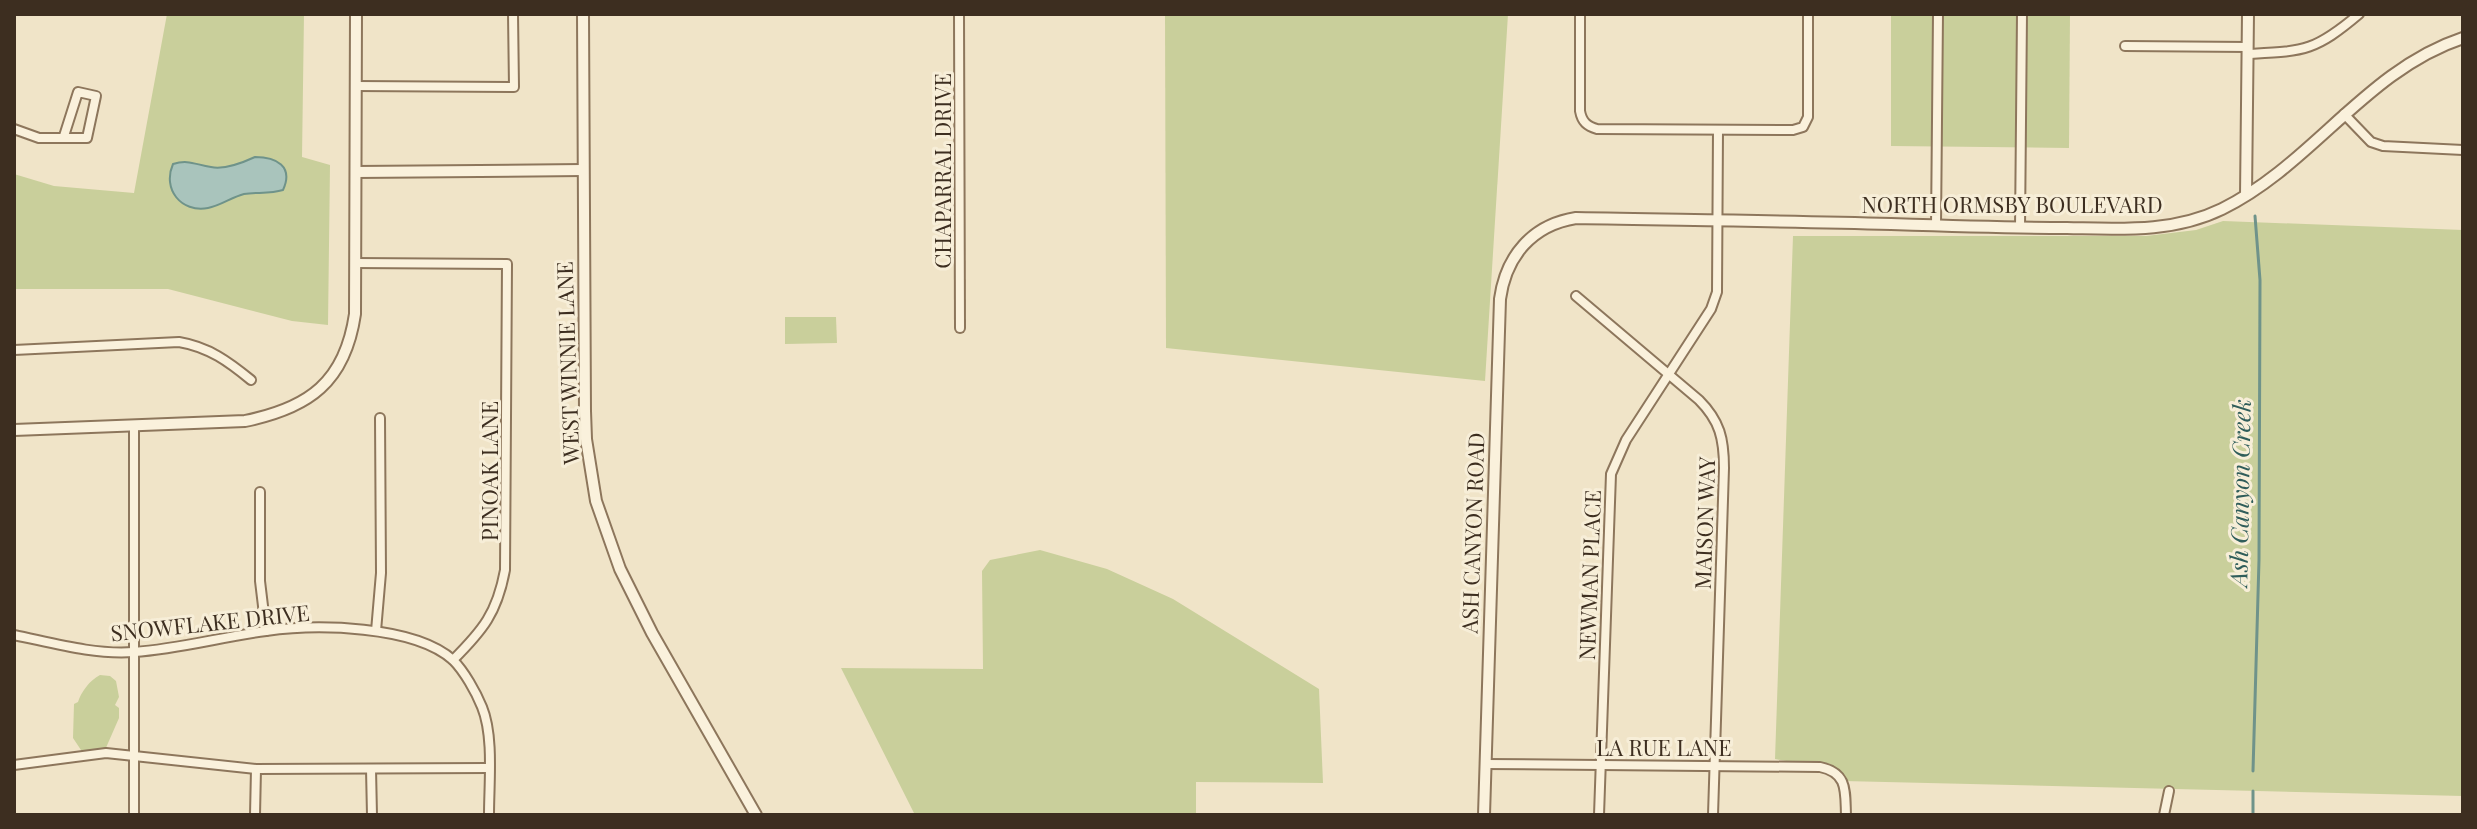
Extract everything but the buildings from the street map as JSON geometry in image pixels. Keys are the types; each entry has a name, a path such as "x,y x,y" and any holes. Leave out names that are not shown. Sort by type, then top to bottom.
{"street":[{"path":"14,430 245,421 279,414 316,393 340,363 352,333 356,14"},
{"path":"356,86 514,87 513,14"},
{"name":"WEST WINNIE LANE","path":"583,14 585,411 586,439 596,501 611,548 629,589 756,815"},
{"name":"CHAPARRAL DRIVE","path":"959,14 960,328"},
{"path":"1580,14 1580,111 1584,122 1597,129 1718,130 1793,130 1805,125 1808,111 1808,14"},
{"path":"1936,226 1938,14"},
{"path":"2020,228 2022,14"},
{"path":"2246,195 2248,14"},
{"path":"2125,46 2248,51 2309,49 2335,34 2355,15"},
{"name":"NORTH ORMSBY BOULEVARD","path":"1514,255 1540,230 1576,218 2020,228 2144,229 2173,225 2224,209 2246,195 2405,65 2424,53 2463,38"},
{"path":"14,129 39,138 87,138 96,96 78,92 64,136"},
{"path":"2344,114 2371,142 2383,146 2463,150"},
{"name":"NEWMAN PLACE","path":"1599,815 1611,474 1626,440 1711,309 1718,280 1718,130"},
{"path":"356,172 583,170"},
{"name":"ASH CANYON ROAD","path":"1484,815 1500,299 1503,280 1514,255"},
{"name":"PINOAK LANE","path":"355,263 507,264 505,570 494,611 483,629 453,660"},
{"name":"MAISON WAY","path":"1576,296 1711,412 1721,432 1724,446 1713,815"},
{"path":"14,350 179,342 193,344 224,358 251,380"},
{"path":"376,631 381,573 380,418"},
{"path":"134,425 134,815"},
{"path":"260,492 260,581 266,631"},
{"name":"SNOWFLAKE DRIVE","path":"14,635 84,649 135,652 266,631 376,631 414,638 453,660"},
{"path":"453,660 482,707 488,730 489,815"},
{"path":"14,765 106,753 256,769 488,768"},
{"name":"LA RUE LANE","path":"1485,764 1820,767 1834,770 1840,775 1846,815"},
{"path":"255,815 256,769"},
{"path":"371,769 372,815"},
{"path":"2164,815 2169,791"}],"green space":[{"path":"167,14 304,14 302,157 330,165 328,325 292,321 168,289 14,289 14,174 54,186 134,193"},
{"path":"1165,14 1508,14 1485,381 1166,348"},
{"path":"1891,14 2070,14 2069,148 1891,146"},
{"path":"2223,221 2463,230 2463,796 1843,781 1820,767 1775,759 1793,236 2146,236 2196,230"},
{"path":"785,317 836,317 837,343 785,344"},
{"path":"1040,550 1107,569 1173,599 1319,689 1323,783 1196,782 1196,815 915,815 841,668 983,669 982,571 990,560"},
{"path":"100,675 110,676 116,681 119,697 115,705 119,708 119,718 105,750 83,753 73,738 74,704 89,683"}],"water":[{"path":"255,157 281,164 286,175 283,190 244,194 212,207 198,209 182,203 172,190 170,173 173,164 188,162 222,168"}],"waterway":[{"name":"Ash Canyon Creek","path":"2253,771 2259,560 2260,280 2255,216"},
{"name":"Ash Canyon Creek","path":"2253,791 2253,815"}]}
